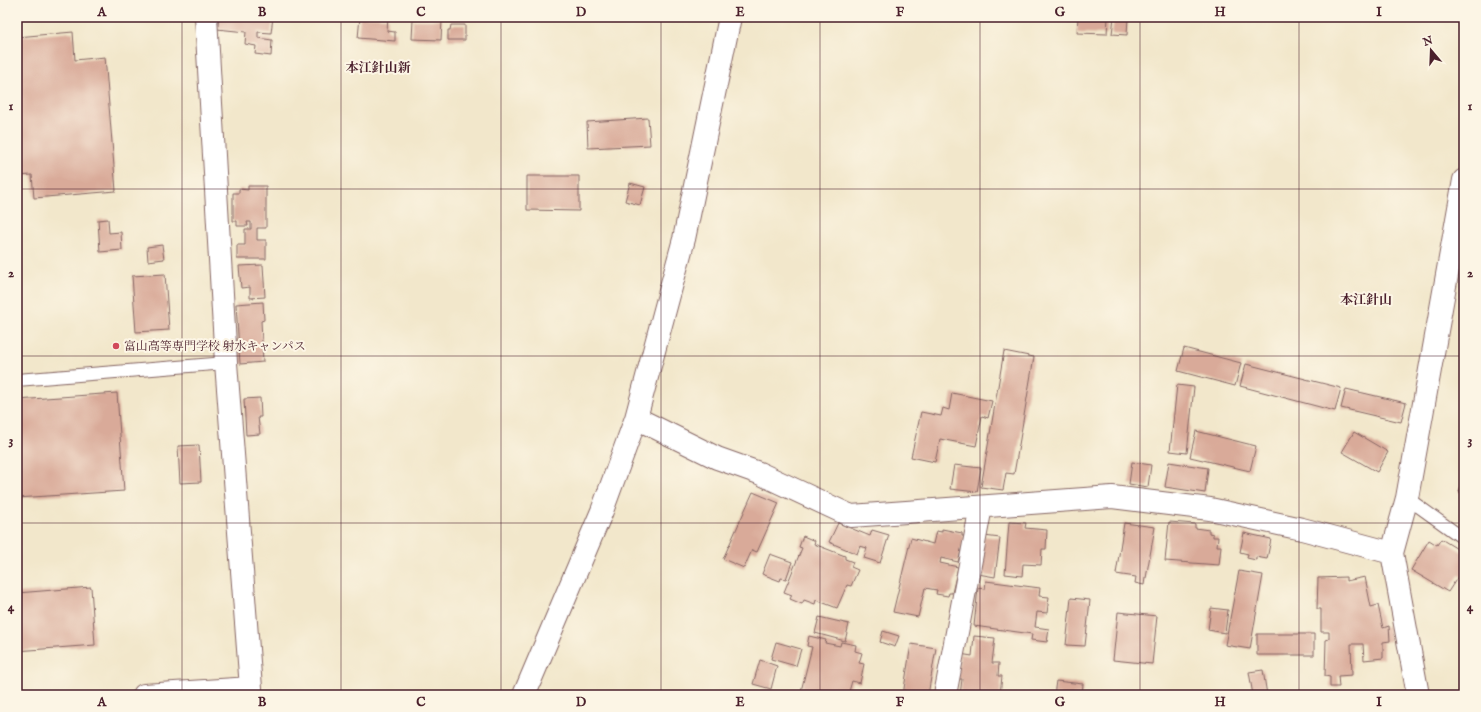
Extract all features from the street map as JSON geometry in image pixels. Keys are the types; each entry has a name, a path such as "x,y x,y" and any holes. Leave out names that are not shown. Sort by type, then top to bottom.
{"street":[{"path":"144,695 251,691 226,363 206,17"},
{"path":"524,695 602,511 636,418 684,239 730,17"},
{"path":"1418,695 1392,553 1407,498 1464,180"},
{"path":"636,418 717,458 759,473 851,516 1112,497 1210,509 1302,529 1392,553"},
{"path":"945,695 981,507"}],"lane":[{"path":"17,380 226,363"},
{"path":"1407,498 1464,539"}],"building":[{"path":"219,17 273,17 271,33 258,32 258,38 272,40 271,56 255,54 256,46 245,44 246,32 217,29"},
{"path":"360,17 388,18 387,31 395,32 395,41 358,38"},
{"path":"1070,17 1070,20 1051,18"},
{"path":"1078,17 1108,17 1107,34 1077,33"},
{"path":"1114,17 1128,17 1127,35 1112,34"},
{"path":"413,20 442,20 441,40 412,39"},
{"path":"451,25 465,25 465,40 448,40 448,30 450,30"},
{"path":"73,32 75,60 105,57 116,191 34,198 32,175 17,176 17,37"},
{"path":"648,118 650,145 588,148 587,122"},
{"path":"527,176 579,176 579,211 527,210"},
{"path":"630,183 645,187 640,205 625,201"},
{"path":"248,186 266,186 266,228 257,228 257,240 266,240 266,259 237,259 237,245 245,245 245,229 251,229 251,222 247,222 248,226 237,226 237,221 233,221 233,193 239,193 239,189 248,190"},
{"path":"108,219 109,233 121,232 122,250 100,252 98,220"},
{"path":"162,245 164,259 148,261 147,247"},
{"path":"263,265 265,297 250,298 250,287 241,288 239,266"},
{"path":"165,274 169,330 136,332 132,276"},
{"path":"263,302 264,320 261,321 263,362 240,364 236,304"},
{"path":"1184,348 1241,363 1235,386 1178,371"},
{"path":"1004,351 1034,357 1014,474 1006,473 1003,490 981,487"},
{"path":"1246,364 1341,388 1335,411 1240,386"},
{"path":"1177,385 1194,387 1187,453 1170,451"},
{"path":"1346,389 1406,403 1401,422 1341,408"},
{"path":"117,393 124,491 17,498 17,400"},
{"path":"952,393 992,401 988,418 982,416 976,446 940,439 935,462 911,457 921,412 941,416 943,408 949,410"},
{"path":"260,398 261,417 258,417 260,434 246,435 244,399"},
{"path":"1196,431 1256,446 1250,471 1190,457"},
{"path":"1354,432 1388,452 1377,472 1342,452"},
{"path":"199,445 201,482 180,483 178,446"},
{"path":"1132,462 1151,465 1148,487 1129,484"},
{"path":"1169,462 1208,468 1205,493 1165,487"},
{"path":"954,465 981,468 977,492 950,489"},
{"path":"1463,479 1464,499 1461,499 1463,493 1459,492"},
{"path":"753,492 779,503 757,552 752,550 744,568 723,559"},
{"path":"1009,522 1026,523 1025,528 1047,530 1046,549 1042,549 1041,565 1023,564 1022,576 1005,574"},
{"path":"1169,522 1195,524 1195,528 1209,530 1209,533 1213,534 1213,537 1218,537 1217,546 1221,546 1219,565 1165,561"},
{"path":"838,523 870,536 872,530 889,535 880,563 864,558 867,548 860,546 857,554 829,542"},
{"path":"1124,523 1155,527 1144,585 1135,583 1136,577 1116,574"},
{"path":"942,529 962,533 962,536 965,536 958,562 941,558 940,563 958,567 952,593 949,593 948,596 936,594 937,590 925,588 918,617 893,612 911,538 933,544 936,531 942,532"},
{"path":"1244,533 1271,539 1267,559 1256,557 1256,560 1247,558 1248,554 1240,552"},
{"path":"803,536 815,541 814,544 845,556 845,559 853,562 851,567 858,570 851,586 847,585 837,608 816,600 815,604 804,600 802,604 790,599 792,595 784,592 802,548 799,547"},
{"path":"984,536 1000,538 995,577 978,574"},
{"path":"1441,539 1464,553 1464,578 1459,575 1448,592 1411,570 1429,540 1437,545"},
{"path":"770,554 792,562 786,579 781,578 780,581 762,574"},
{"path":"1239,571 1263,575 1250,649 1225,645"},
{"path":"1346,577 1346,581 1365,577 1371,607 1378,605 1383,628 1389,626 1390,641 1383,642 1383,658 1364,660 1363,644 1351,644 1352,675 1338,676 1339,687 1330,687 1330,677 1325,676 1326,640 1329,639 1329,632 1321,632 1321,609 1317,609 1318,578"},
{"path":"986,581 1040,588 1039,596 1049,597 1047,613 1037,612 1035,627 1049,629 1047,642 1031,640 1032,634 974,626 978,588 985,589"},
{"path":"91,587 95,645 17,651 17,593"},
{"path":"1071,598 1090,600 1085,646 1066,645"},
{"path":"1211,608 1228,610 1225,633 1208,630"},
{"path":"1118,612 1157,616 1152,664 1113,660"},
{"path":"819,617 849,624 845,641 815,633"},
{"path":"883,631 899,636 895,647 880,642"},
{"path":"1257,634 1314,634 1314,655 1257,655"},
{"path":"809,636 826,640 825,643 840,646 841,642 856,645 855,651 862,653 859,663 864,664 860,683 852,681 848,695 839,695 822,691 821,695 800,695 812,647 807,646"},
{"path":"974,636 995,638 992,663 999,663 998,676 1002,676 1000,695 960,695 962,679 957,679 960,654 972,656"},
{"path":"776,642 801,649 796,666 771,659"},
{"path":"911,644 936,648 928,695 903,695"},
{"path":"760,660 777,666 771,689 753,684"},
{"path":"1263,670 1267,695 1253,695 1249,672"},
{"path":"1056,681 1083,684 1082,695 1054,695"}],"place":[{"name":"富山高等専門学校 射水キャンパス","path":"116,346"}],"district":[{"name":"本江針山新","path":"378,68"},
{"name":"本江針山","path":"1366,300"}]}
